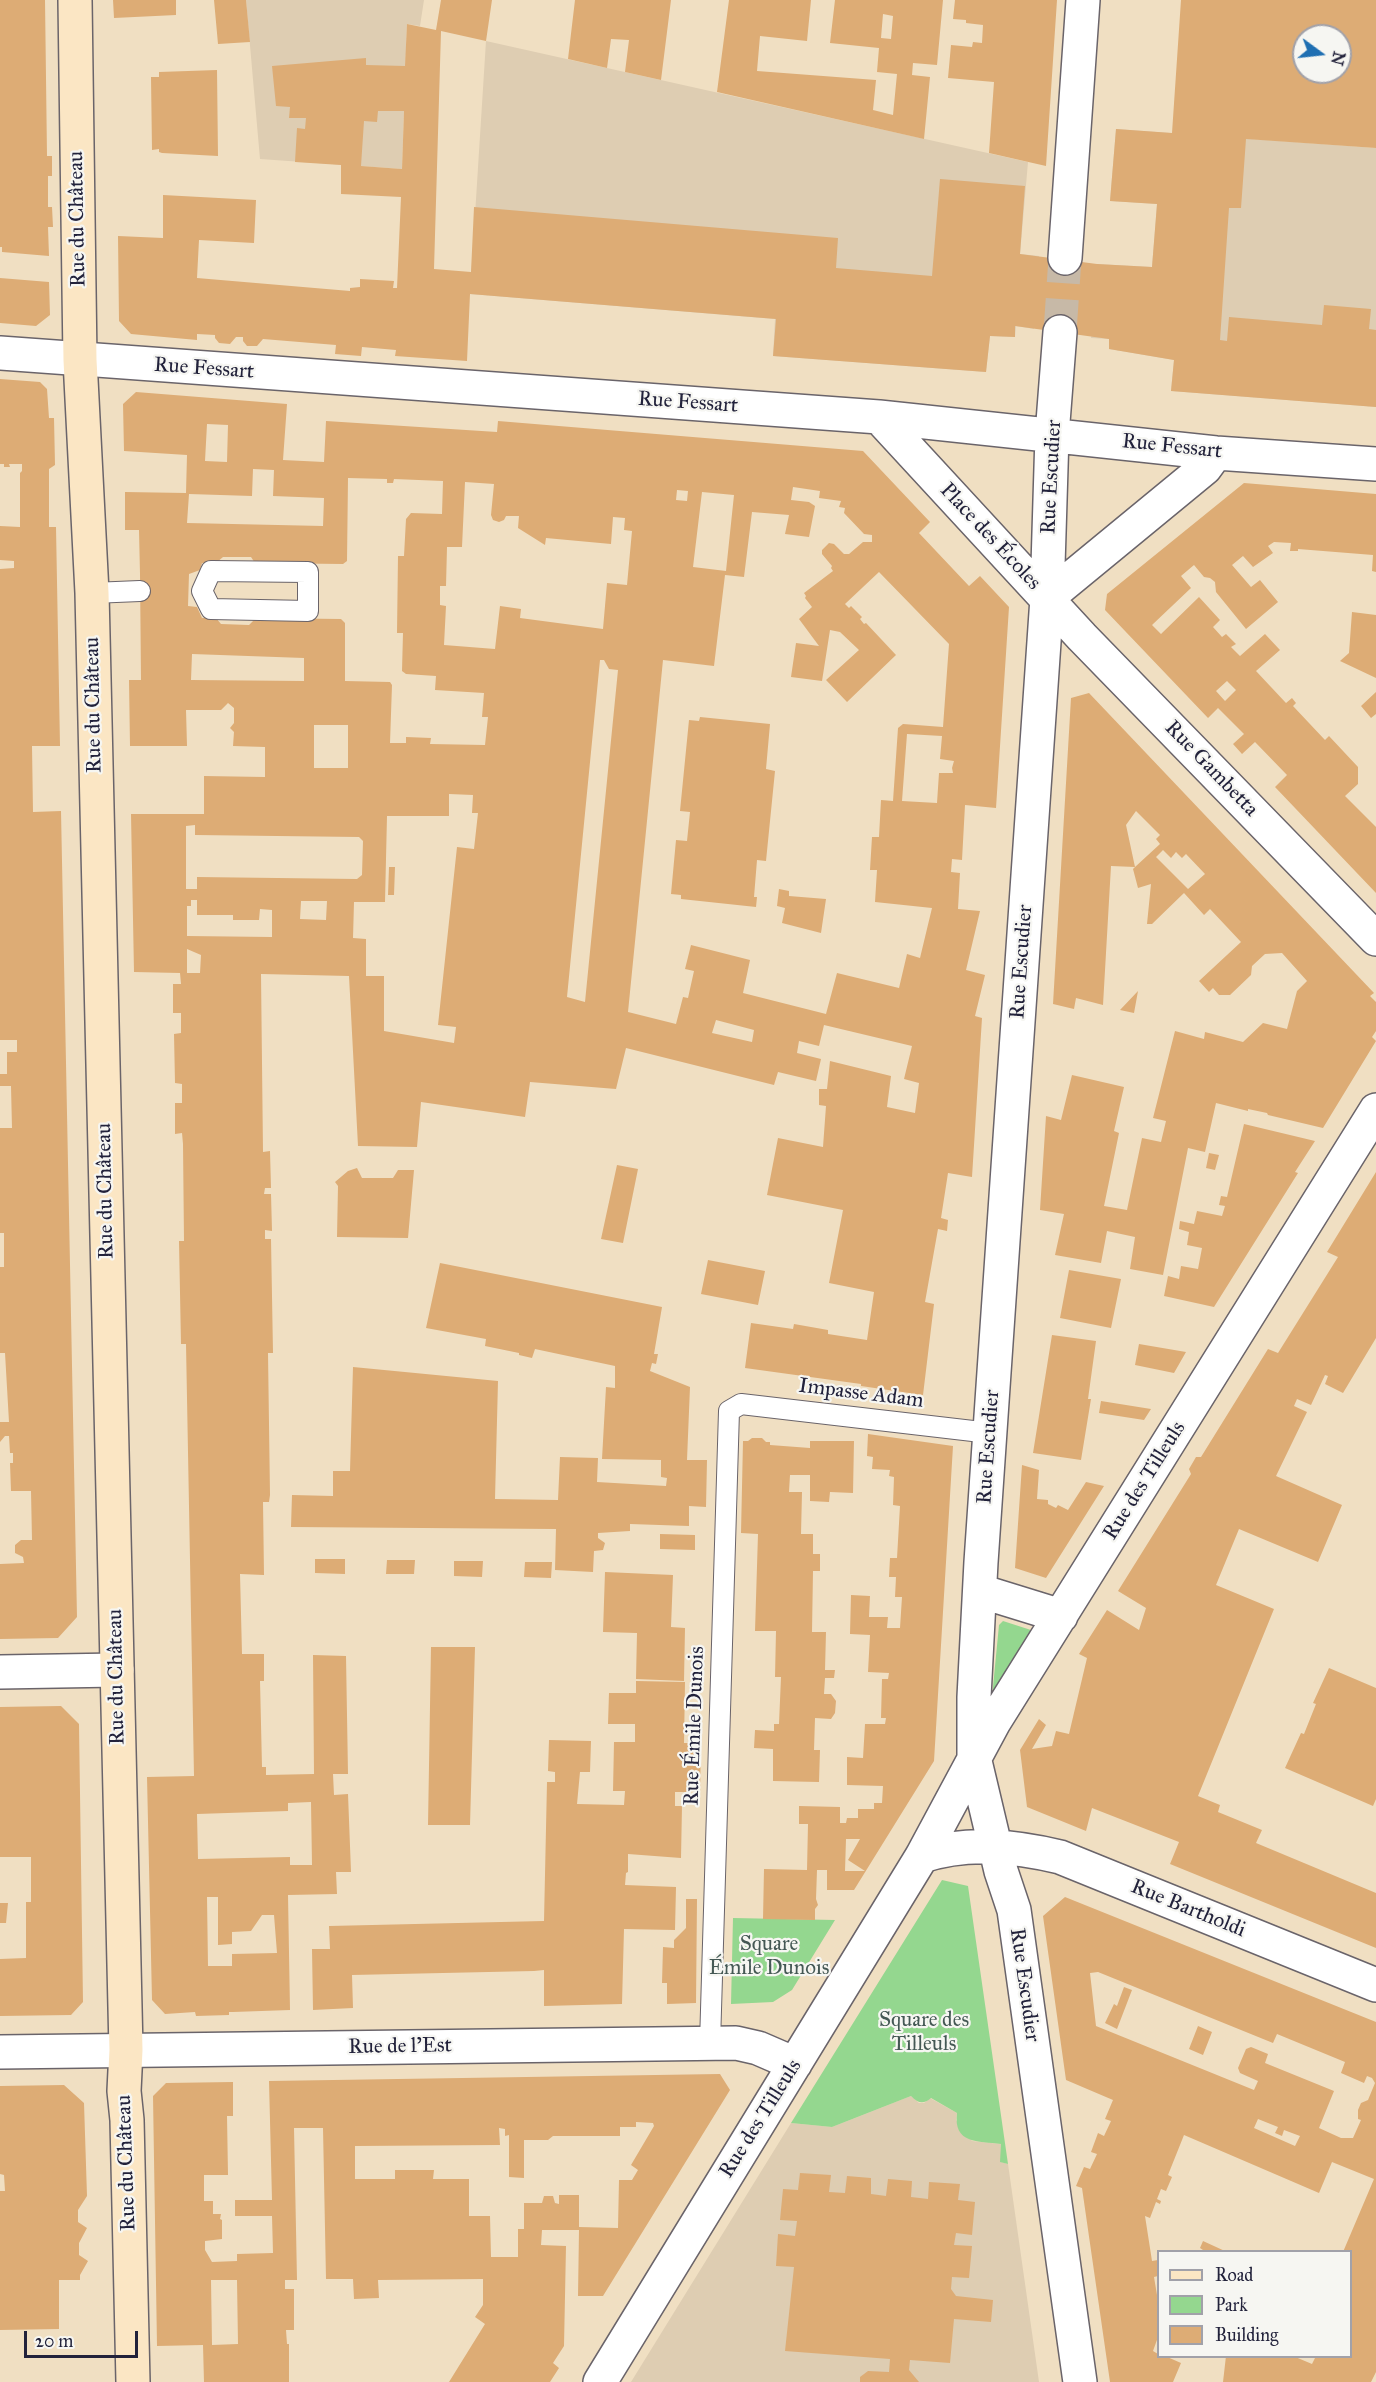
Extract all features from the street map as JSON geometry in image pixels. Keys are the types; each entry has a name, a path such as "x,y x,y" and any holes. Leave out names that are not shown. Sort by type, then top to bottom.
{"main road":[{"name":"Rue du Château","path":"75,0 80,360 92,593 126,2050 124,2091 127,2120 133,2382"}],"street":[{"path":"1065,258 1083,0"},
{"name":"Rue Escudier","path":"1060,332 1052,435 1047,598 980,1591 974,1697 974,1757 1014,1910 1080,2382"},
{"name":"Rue Fessart","path":"0,353 879,417 1216,453 1376,464"},
{"name":"Place des Écoles","path":"879,417 1047,598 1205,468 1216,453"},
{"name":"Rue Gambetta","path":"1047,598 1082,637 1376,939"},
{"name":"Rue des Tilleuls","path":"600,2382 922,1856 974,1757 1376,1110"},
{"path":"980,1591 1061,1617"},
{"path":"0,1672 117,1670"},
{"path":"922,1856 946,1848 996,1847"},
{"name":"Rue Bartholdi","path":"996,1847 1037,1851 1060,1857 1376,1985"},
{"name":"Rue de l'Est","path":"0,2052 736,2043 758,2048 795,2064"}],"lane":[{"path":"211,571 308,572 308,610 210,609 195,591 211,571"},
{"path":"92,593 140,591"},
{"name":"Impasse Adam","path":"729,1411 741,1404 990,1434"},
{"name":"Rue Émile Dunois","path":"710,2043 729,1411"}],"shaded area":[{"path":"246,0 424,0 420,26 407,24 402,169 260,159"},
{"path":"486,41 1028,162 1020,254 1039,256 1034,329 1016,326 1015,337 990,336 986,372 773,356 775,319 470,294"},
{"path":"1116,129 1376,148 1376,407 1171,391 1174,360 1109,349 1109,339 1091,338 1097,264 1152,267 1157,204 1110,201"},
{"path":"911,2096 919,2103 924,2103 930,2098 957,2113 956,2120 972,2141 1001,2144 1001,2162 1008,2164 1039,2382 631,2382 791,2123 832,2127"}],"green space":[{"path":"1003,1621 1034,1631 992,1697 999,1625"},
{"name":"Square des Tilleuls","path":"942,1880 968,1886 1008,2164 1000,2162 1001,2144 976,2141 963,2136 957,2123 957,2113 931,2098 921,2102 911,2096 832,2127 791,2123"},
{"name":"Square Émile Dunois","path":"733,1918 835,1920 792,1990 773,2002 731,2004"}],"building":[{"path":"0,0 45,0 47,156 52,156 52,176 48,176 48,207 52,207 53,227 48,227 49,256 2,252 2,247 0,247"},
{"path":"113,0 176,0 176,15 114,18"},
{"path":"214,0 246,0 250,42 218,44"},
{"path":"441,0 492,0 486,41 441,31 434,269 471,272 474,207 838,238 836,268 932,276 940,179 1025,186 1020,254 1097,264 1152,267 1157,204 1110,201 1116,129 1172,133 1181,0 1376,0 1376,148 1246,139 1241,208 1229,208 1220,340 1227,341 1229,317 1322,325 1324,305 1371,309 1369,329 1376,330 1376,407 1171,391 1174,360 1109,349 1109,339 1015,326 1015,337 990,336 986,372 773,356 776,319 470,294 467,361 395,356 396,350 362,347 361,356 335,354 336,345 263,339 257,346 247,346 243,337 236,337 230,344 219,343 215,335 197,334 197,340 131,334 119,321 118,236 163,238 163,195 256,200 254,243 199,240 197,278 350,291 350,288 360,287 360,279 394,281 393,288 397,288 401,197 341,194 341,165 295,162 297,128 305,129 306,118 289,118 290,107 276,106 272,66 366,58 366,65 405,66 407,24 436,30","holes":["378,111 404,111 402,169 361,166 364,121 377,122"]},
{"path":"575,0 671,0 661,80 625,72 629,40 611,39 607,68 568,59"},
{"path":"729,0 811,0 807,41 760,36 757,71 876,80 873,110 893,115 897,74 877,72 879,48 830,43 835,0 943,0 937,65 913,63 912,75 930,77 924,139 717,92","holes":["883,14 893,16 891,39 881,38"]},
{"path":"955,0 1057,0 1046,166 989,153 994,82 948,78 951,45 972,47 973,42 982,43 983,25 953,19"},
{"path":"217,70 218,156 162,153 159,149 152,150 151,77 159,77 159,72"},
{"path":"0,278 49,282 50,315 36,326 0,323"},
{"path":"0,379 40,382 47,389 49,418 54,418 55,465 49,469 49,527 56,527 60,746 32,746 33,812 61,811 77,1617 58,1638 0,1639 0,1564 24,1563 23,1557 15,1553 15,1545 21,1540 32,1540 31,1491 11,1491 10,1463 13,1463 13,1453 10,1453 9,1436 5,1436 0,1442 0,1422 9,1422 5,1353 0,1353 0,1267 4,1267 4,1233 0,1233 0,1128 12,1128 11,1086 0,1086 0,1074 7,1074 7,1052 17,1052 17,1040 0,1040 0,569 14,568 14,561 0,560 0,526 20,527 22,464 9,464 10,467 4,467 4,464 0,464"},
{"path":"136,392 287,404 283,460 324,462 326,421 497,432 498,421 863,451 930,522 919,533 969,586 980,576 1009,607 996,808 965,805 962,860 952,859 951,872 960,873 958,909 980,911 966,970 985,975 975,1016 982,1018 972,1177 948,1173 941,1218 948,1220 947,1231 938,1229 925,1302 934,1304 923,1395 745,1368 751,1323 793,1329 794,1324 828,1330 828,1334 867,1340 874,1292 829,1283 843,1210 767,1195 778,1138 823,1147 826,1106 819,1105 819,1089 827,1089 830,1061 891,1076 887,1107 915,1113 919,1083 904,1079 912,1046 824,1025 819,1046 799,1041 797,1053 821,1059 816,1081 778,1072 774,1085 626,1048 616,1089 530,1082 525,1117 421,1102 417,1147 358,1146 349,976 261,974 263,1152 270,1151 271,1188 265,1188 264,1194 271,1194 272,1231 265,1230 265,1239 271,1239 273,1353 268,1353 270,1495 269,1502 263,1502 264,1575 240,1574 242,1654 264,1654 264,1681 260,1681 262,1767 266,1767 266,1775 314,1774 313,1655 346,1656 348,1774 333,1774 334,1795 348,1794 351,1872 336,1872 337,1894 288,1895 290,2010 229,2012 229,2015 196,2016 195,2012 165,2014 152,2000 147,1777 194,1776 186,1344 181,1344 179,1241 184,1241 183,1144 182,1133 175,1134 175,1103 182,1103 182,1084 175,1083 174,1034 181,1033 181,1013 173,1013 173,984 181,984 180,973 134,972 131,814 204,814 204,776 265,777 265,747 233,746 234,732 230,728 234,723 234,708 228,703 221,710 186,710 187,746 130,746 129,680 141,680 140,574 139,530 125,530 125,492 186,493 187,455 124,451 123,404","holes":["207,424 228,425 227,462 205,461","253,469 274,470 273,496 324,498 323,526 187,523 189,494 252,496","348,478 387,479 387,483 393,483 394,479 443,481 442,514 411,513 406,519 404,556 398,556 397,633 403,633 402,671 406,674 436,676 435,690 484,693 482,717 488,717 485,745 430,744 431,738 406,737 406,743 390,743 392,685 390,682 345,681 345,623 341,619 256,618 249,625 221,624 216,618 202,618 197,607 188,606 189,574 200,570 202,563 216,563 223,557 251,557 255,563 343,564 347,561","465,482 494,484 491,515 493,520 499,522 506,516 519,516 518,528 545,545 546,538 611,544 613,517 625,518 624,530 632,531 627,585 607,583 603,629 520,618 521,609 500,606 495,649 444,645 446,606 440,605 440,586 446,586 447,547 462,547","793,487 820,491 819,498 841,501 839,507 845,508 844,513 864,534 872,535 872,542 863,542 849,554 844,554 834,544 829,543 822,550 822,554 832,566 833,571 804,593 812,607 799,619 819,646 796,643 791,677 822,681 830,630 840,632 859,650 826,680 847,702 896,655 866,623 864,624 860,619 862,617 851,606 849,608 845,604 879,572 949,644 943,727 903,724 898,728 893,801 881,800 879,837 872,837 870,870 877,870 875,902 932,908 920,958 907,954 899,988 837,973 826,1014 743,993 750,960 691,945 685,969 694,971 688,998 683,997 676,1024 628,1012 663,660 714,666 725,575 744,577 752,512 789,515 785,534 809,537 815,506 809,502 791,500","677,490 688,491 687,501 676,500","702,492 734,495 726,571 693,567","192,654 304,658 304,681 191,680","600,660 604,660 609,669 618,670 585,1002 567,997","314,725 348,725 348,768 314,768","907,734 942,736 940,759 954,761 953,773 939,773 937,803 902,801","449,794 473,795 472,813 478,813 474,849 457,847 438,1025 456,1027 454,1043 384,1031 384,976 366,976 366,939 353,938 354,902 385,902 387,816 449,816","195,825 195,835 359,837 363,841 362,875 357,879 197,877 197,889 186,889 186,826","191,900 197,900 197,915 233,915 233,920 259,920 260,909 272,910 272,937 187,936 187,906 191,906","301,901 327,901 326,920 300,919","187,949 201,955 200,973 187,973","716,1020 754,1030 752,1042 712,1033","311,1802 312,1865 290,1865 290,1857 198,1859 197,1814 288,1811 288,1803","207,1897 218,1897 218,1945 232,1944 232,1932 251,1931 262,1915 274,1915 277,1953 232,1954 232,1966 208,1966"]},
{"path":"1244,483 1376,494 1376,572 1372,571 1373,555 1298,549 1298,551 1290,551 1291,543 1274,542 1268,546 1273,553 1253,567 1243,556 1232,565 1251,587 1260,580 1278,602 1246,629 1216,592 1215,582 1204,577 1194,565 1181,576 1191,588 1152,625 1161,634 1199,597 1220,620 1213,627 1222,637 1226,634 1236,644 1231,647 1240,656 1265,634 1280,650 1256,671 1286,703 1292,698 1296,703 1293,706 1325,740 1329,736 1358,767 1358,784 1345,796 1376,827 1376,893 1275,787 1287,775 1255,742 1242,754 1233,744 1244,734 1218,708 1208,718 1105,610 1107,594","holes":["1227,681 1236,690 1225,701 1216,691"]},
{"path":"1352,612 1376,615 1376,678 1340,661 1349,653"},
{"path":"1376,692 1376,714 1371,718 1361,706"},
{"path":"1089,693 1374,993 1370,996 1376,1002 1376,1031 1372,1037 1376,1041 1323,1128 1267,1113 1216,1103 1205,1152 1188,1148 1163,1275 1130,1269 1135,1237 1107,1231 1101,1263 1055,1255 1064,1214 1040,1210 1046,1116 1061,1120 1072,1075 1124,1087 1114,1131 1119,1133 1104,1206 1127,1210 1142,1138 1161,1142 1166,1121 1153,1118 1175,1031 1204,1039 1205,1032 1243,1042 1263,1023 1287,1029 1297,991 1307,981 1282,953 1265,954 1252,966 1251,975 1230,995 1219,995 1213,988 1209,992 1199,981 1241,942 1210,909 1204,915 1184,893 1152,924 1147,924 1151,884 1138,888 1133,869 1135,867 1111,866 1103,1005 1076,998 1074,1009 1053,1004 1071,698","holes":["1136,811 1160,835 1156,839 1160,844 1135,867 1126,825","1163,850 1171,858 1176,852 1182,858 1186,854 1205,874 1188,889 1156,857"]},
{"path":"700,717 770,724 766,769 775,771 766,861 757,860 754,897 757,897 756,907 681,899 681,895 671,894 676,840 687,841 690,812 680,811 689,720 699,721"},
{"path":"389,867 395,867 394,895 388,895"},
{"path":"779,889 789,891 789,896 826,899 821,933 782,923 785,908 777,906"},
{"path":"1138,991 1134,1013 1120,1010"},
{"path":"1244,1124 1315,1141 1295,1172 1298,1173 1214,1307 1164,1296 1168,1276 1179,1279 1181,1266 1198,1269 1202,1248 1187,1245 1189,1232 1179,1229 1180,1221 1194,1224 1197,1211 1222,1216 1225,1206 1219,1205 1221,1196 1227,1197"},
{"path":"1209,1153 1219,1155 1215,1170 1206,1168"},
{"path":"617,1165 638,1169 623,1243 601,1239"},
{"path":"357,1168 362,1178 393,1178 398,1170 414,1170 408,1238 337,1237 338,1186 335,1182 348,1171"},
{"path":"1376,1172 1376,1338 1343,1393 1325,1384 1328,1376 1325,1375 1311,1405 1297,1399 1294,1406 1307,1412 1276,1476 1342,1505 1318,1562 1239,1529 1216,1585 1274,1609 1198,1796 1220,1805 1218,1812 1262,1830 1256,1843 1376,1893 1376,1948 1170,1864 1179,1842 1092,1808 1086,1831 1027,1807 1020,1750 1039,1719 1046,1725 1032,1749 1052,1746 1056,1731 1069,1734 1087,1658 1079,1654 1107,1610 1139,1630 1146,1608 1118,1591 1191,1474 1189,1469 1196,1457 1201,1457 1268,1349 1278,1353 1338,1257 1327,1252"},
{"path":"708,1260 765,1271 758,1305 701,1294"},
{"path":"440,1263 662,1307 654,1354 658,1354 656,1364 652,1363 650,1371 690,1387 687,1460 707,1460 706,1507 689,1506 689,1526 630,1524 630,1531 598,1533 598,1538 605,1543 603,1550 594,1551 593,1572 555,1570 556,1529 291,1527 292,1495 333,1496 333,1471 350,1471 353,1367 498,1381 495,1499 558,1500 560,1457 598,1458 597,1482 666,1486 667,1478 661,1477 661,1460 602,1459 606,1387 615,1388 615,1366 535,1349 532,1358 485,1346 486,1339 426,1328"},
{"path":"1069,1270 1121,1279 1111,1328 1060,1318"},
{"path":"1052,1335 1096,1341 1088,1399 1091,1399 1081,1460 1033,1453"},
{"path":"1139,1344 1186,1352 1174,1373 1135,1365"},
{"path":"1101,1401 1151,1409 1144,1420 1099,1413"},
{"path":"868,1434 953,1446 934,1761 854,1890 827,1890 827,1870 817,1870 816,1899 818,1905 815,1909 815,1920 763,1919 764,1869 807,1870 808,1824 799,1824 799,1806 840,1807 840,1823 846,1823 847,1818 858,1818 858,1809 874,1809 874,1803 882,1803 883,1786 847,1785 847,1757 863,1758 865,1724 885,1724 886,1718 881,1718 882,1679 888,1679 889,1673 868,1672 870,1635 850,1634 851,1595 870,1596 869,1617 888,1617 887,1628 900,1628 902,1597 895,1597 896,1577 889,1577 890,1558 897,1558 900,1506 893,1505 894,1477 889,1476 890,1470 872,1469 873,1457 867,1456","holes":["846,1839 860,1839 848,1860 865,1871 845,1871"]},
{"path":"762,1438 770,1442 770,1445 810,1448 810,1441 854,1441 853,1493 830,1492 829,1502 810,1501 810,1475 790,1475 789,1492 802,1492 801,1534 813,1534 813,1554 820,1554 820,1571 813,1571 812,1632 826,1632 825,1670 835,1670 834,1678 825,1678 824,1694 831,1694 836,1701 835,1713 831,1719 815,1718 814,1750 820,1750 819,1782 773,1781 773,1749 754,1748 755,1730 774,1731 774,1724 779,1724 781,1677 775,1677 776,1631 755,1631 758,1534 741,1533 743,1441"},
{"path":"1022,1465 1039,1470 1037,1499 1048,1500 1048,1504 1056,1508 1058,1505 1068,1510 1086,1482 1104,1486 1046,1578 1015,1568"},
{"path":"660,1534 695,1535 695,1550 660,1549"},
{"path":"315,1559 345,1559 345,1574 315,1573"},
{"path":"387,1560 415,1560 414,1574 386,1574"},
{"path":"454,1561 483,1561 482,1577 454,1576"},
{"path":"525,1562 552,1562 551,1578 524,1577"},
{"path":"605,1572 673,1575 671,1627 685,1628 684,1681 636,1679 637,1633 603,1632"},
{"path":"431,1647 475,1647 470,1825 428,1825"},
{"path":"1329,1668 1376,1688 1376,1799 1373,1806 1285,1768 1301,1733 1304,1734 1316,1704 1313,1703"},
{"path":"636,1681 685,1682 684,1743 701,1743 700,1792 675,1792 675,1806 682,1806 681,1858 628,1854 625,1885 676,1887 675,1930 624,1929 622,2004 544,2006 544,1970 352,1975 353,2008 313,2010 312,1949 330,1949 329,1926 544,1921 547,1782 555,1782 555,1772 548,1771 549,1740 591,1741 590,1772 580,1772 577,1804 624,1805 625,1791 613,1791 614,1742 635,1742 635,1724 608,1724 609,1693 636,1693"},
{"path":"61,1706 79,1724 83,2002 71,2015 0,2016 0,1959 26,1958 26,1902 31,1902 31,1857 0,1857 0,1707"},
{"path":"1065,1897 1376,2022 1376,2372 1371,2382 1223,2382 1226,2358 1298,2358 1312,2364 1315,2358 1352,2358 1352,2250 1344,2250 1374,2179 1332,2162 1319,2193 1184,2135 1168,2175 1172,2177 1166,2191 1161,2189 1157,2199 1161,2201 1160,2204 1156,2202 1150,2218 1145,2216 1152,2261 1157,2260 1157,2276 1154,2277 1157,2295 1157,2340 1153,2351 1157,2353 1157,2358 1170,2358 1181,2363 1173,2382 1110,2382 1082,2188 1076,2186 1084,2167 1090,2169 1097,2154 1091,2152 1098,2133 1104,2136 1111,2121 1105,2119 1113,2100 1066,2080 1043,1916","holes":["1098,1972 1273,2043 1277,2034 1345,2062 1341,2073 1364,2083 1367,2076 1372,2078 1375,2083 1368,2100 1361,2103 1358,2110 1358,2119 1361,2120 1353,2138 1341,2138 1319,2128 1334,2091 1265,2063 1268,2054 1251,2047 1246,2049 1238,2068 1240,2073 1258,2081 1254,2090 1096,2026 1090,1973","1258,2119 1278,2127 1275,2133 1282,2136 1284,2130 1300,2136 1295,2146 1254,2128"]},
{"path":"686,1899 697,1899 696,2003 667,2004 667,1983 662,1983 663,1947 674,1948 674,1940 686,1928"},
{"path":"0,1903 8,1903 6,1923 0,1923"},
{"path":"1124,1987 1132,1990 1117,2029 1105,2023 1114,2004 1117,2006"},
{"path":"1198,2026 1212,2032 1203,2055 1189,2049"},
{"path":"720,2074 730,2090 603,2296 578,2296 579,2230 542,2230 541,2245 566,2246 564,2346 553,2363 559,2368 550,2382 449,2382 485,2324 475,2317 483,2305 483,2279 378,2280 379,2298 354,2299 353,2279 326,2279 323,2128 294,2128 297,2280 285,2280 285,2289 294,2289 294,2330 286,2330 287,2344 289,2344 289,2382 204,2382 203,2345 157,2346 153,2096 166,2083 233,2082 233,2116 227,2116 228,2175 204,2175 204,2201 213,2201 213,2214 221,2214 222,2239 205,2241 205,2250 212,2262 237,2261 237,2254 273,2253 272,2216 235,2216 235,2200 272,2200 269,2081","holes":["636,2122 653,2123 654,2126 631,2165 638,2170 632,2180 619,2180 618,2228 579,2227 579,2195 559,2195 559,2204 555,2203 553,2196 544,2196 542,2203 524,2203 524,2229 518,2229 518,2257 491,2257 490,2216 469,2216 469,2179 433,2179 434,2170 395,2170 395,2179 355,2179 355,2146 500,2145 499,2128 505,2129 505,2136 509,2135 509,2177 524,2178 524,2140 548,2140 553,2136 620,2136 620,2127 636,2127","211,2280 237,2280 238,2344 212,2345"]},
{"path":"64,2085 84,2103 87,2196 78,2210 78,2222 87,2228 79,2243 79,2255 88,2261 80,2275 80,2280 59,2280 59,2329 0,2330 0,2191 5,2191 4,2175 0,2174 0,2086"},
{"path":"800,2173 831,2175 829,2192 845,2193 847,2176 871,2178 871,2194 886,2196 888,2179 912,2181 911,2197 928,2199 929,2182 960,2184 958,2200 975,2202 972,2235 956,2233 954,2245 972,2246 969,2278 952,2277 951,2289 956,2296 993,2300 991,2322 954,2319 950,2363 910,2360 909,2370 919,2382 860,2382 860,2377 868,2371 889,2372 890,2359 785,2351 794,2267 776,2266 778,2234 795,2236 797,2221 780,2220 783,2189 798,2190"},
{"path":"1203,2241 1223,2250 1203,2250 1200,2248"}],"tunnel":[{"path":"1060,332 1065,258"}]}
